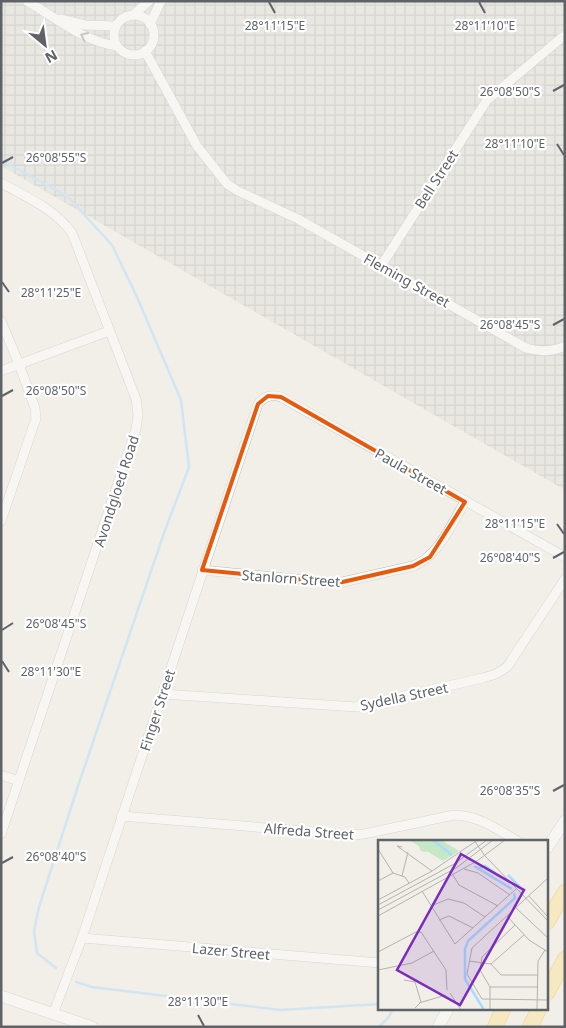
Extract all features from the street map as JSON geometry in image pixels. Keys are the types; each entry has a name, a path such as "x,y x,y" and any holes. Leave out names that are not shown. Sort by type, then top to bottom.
{"highway":[{"path":"548,920 565,892"},
{"path":"548,991 565,959"},
{"path":"495,1027 503,1010"},
{"path":"530,1027 538,1010"}],"main road":[{"path":"548,846 565,821"},
{"path":"1,996 92,1027"},
{"path":"438,1027 447,1010"}],"street":[{"path":"27,1 55,17 76,33 101,43 117,46 130,54 145,51 149,48 154,33 150,24 143,17 133,15"},
{"path":"117,46 114,36 116,26 123,18 133,15 149,1"},
{"path":"150,24 161,1"},
{"path":"55,17 85,25 116,26"},
{"name":"Bell Street","path":"380,266 484,105 495,93 565,35"},
{"name":"Fleming Street","path":"145,51 189,132 227,184 238,192 251,196 298,219 526,348 550,351 565,346"},
{"name":"Avondgloed Road","path":"1,183 53,213 68,228 78,245 136,399 138,415 136,428 1,834"},
{"path":"1,321 35,408 36,418 1,521"},
{"path":"1,371 109,331"},
{"name":"Paula Street","path":"258,404 268,396 281,397 565,557"},
{"name":"Finger Street","path":"53,1014 82,938 258,404"},
{"name":"Stanlorn Street","path":"202,570 338,583 413,566 425,561 435,551 465,502"},
{"name":"Sydella Street","path":"163,694 356,708 483,678 496,674 507,667 565,579"},
{"path":"1,775 19,781"},
{"name":"Alfreda Street","path":"121,816 352,835 454,815 475,818 515,840"},
{"name":"Lazer Street","path":"82,938 378,963"}],"highlighted area":[{"path":"268,396 281,397 465,502 430,557 413,566 338,583 202,570 258,404"}],"shaded area":[{"path":"1,1 565,1 565,490 1,166"}],"waterway":[{"path":"1,160 67,196 112,245 137,297 181,400 189,467 164,533 39,907 34,931 37,953 56,968"},
{"path":"76,982 92,987 280,1010 378,1004"},
{"path":"379,1027 392,1010"}]}
